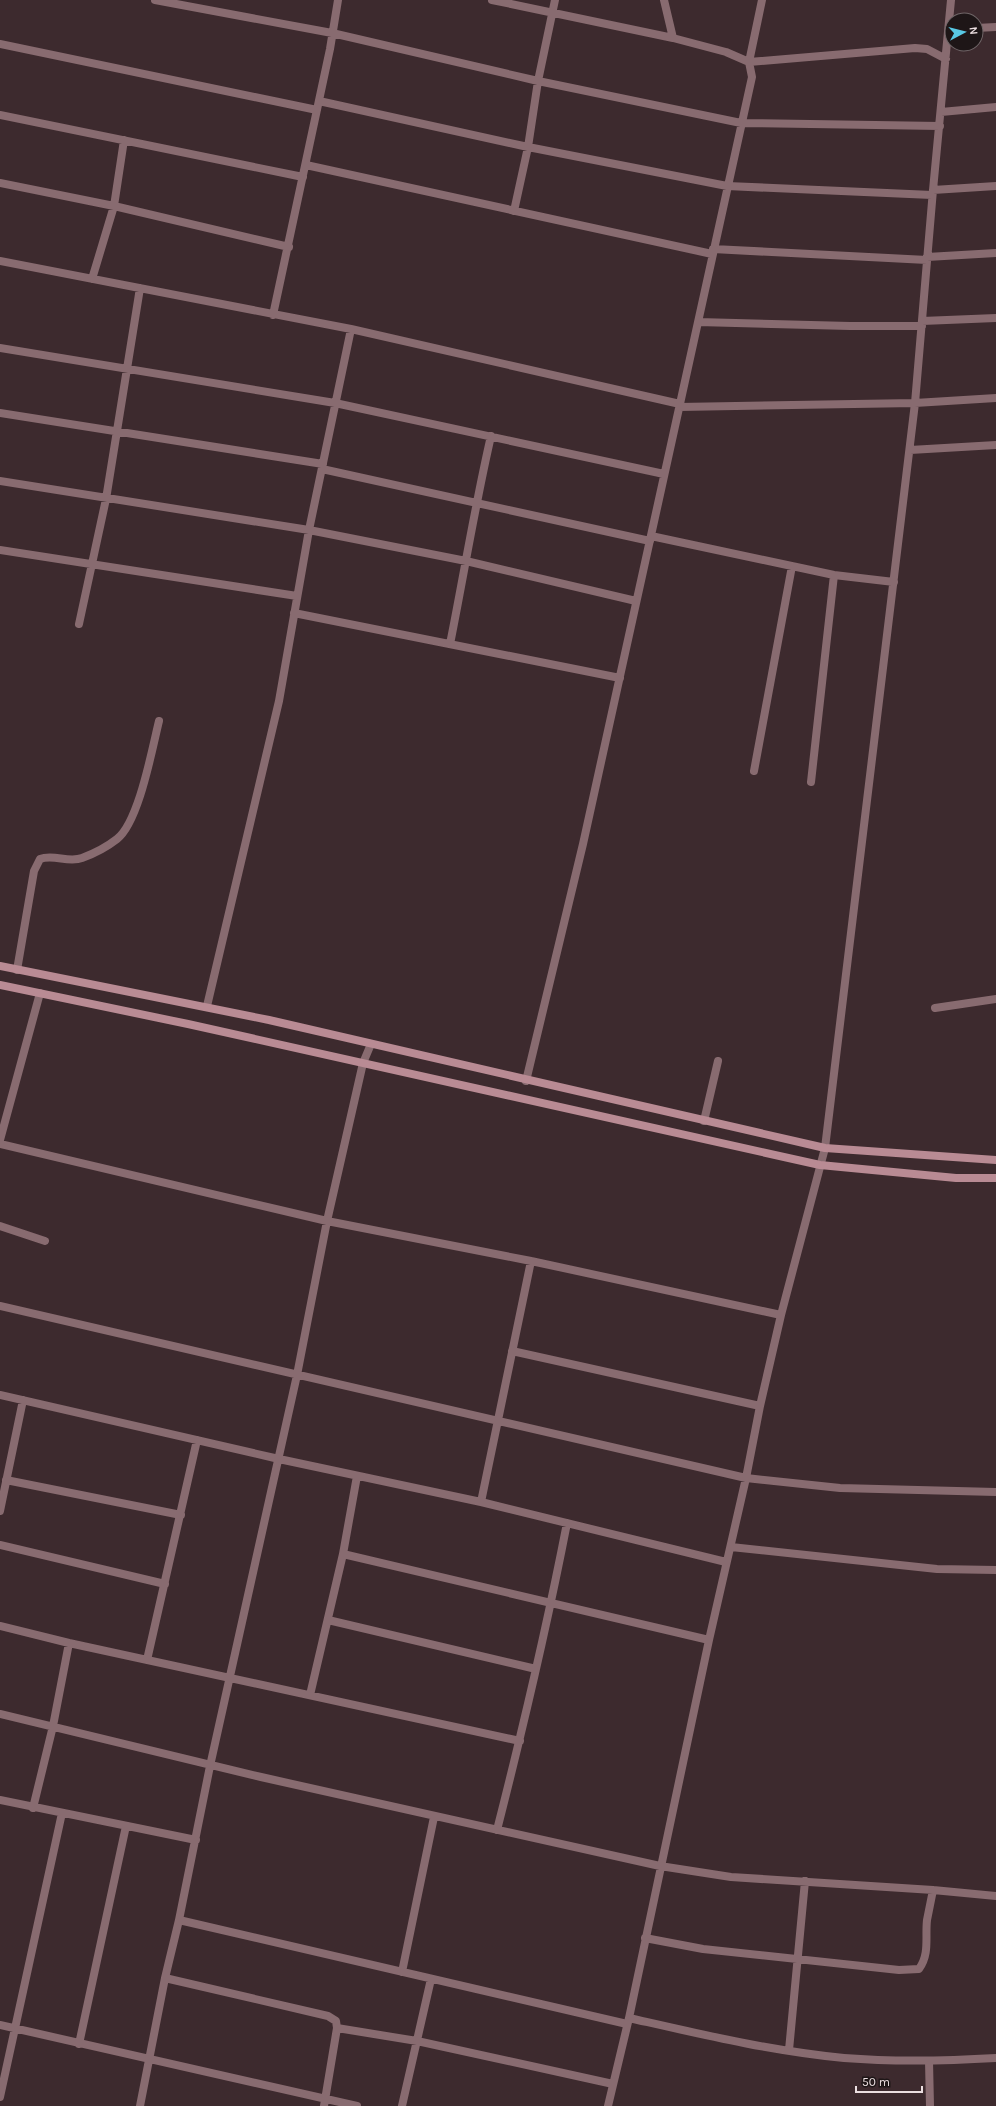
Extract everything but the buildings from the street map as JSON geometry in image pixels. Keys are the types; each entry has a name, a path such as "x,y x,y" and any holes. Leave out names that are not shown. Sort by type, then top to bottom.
{"main road":[{"path":"0,966 207,1006 526,1081 825,1148 996,1160"},
{"path":"0,984 40,994 188,1024 820,1165 956,1178 996,1178"}],"street":[{"path":"155,0 332,33 538,81 741,122 940,126"},
{"path":"273,315 304,177 330,49 338,0"},
{"path":"492,0 672,38 726,52 748,62 915,48 927,49 946,59"},
{"path":"514,211 528,148 538,81 555,0"},
{"path":"664,0 672,38"},
{"path":"526,1081 583,844 752,77 748,62 762,0"},
{"path":"951,0 951,12"},
{"path":"984,28 996,27"},
{"path":"0,44 317,110"},
{"path":"608,2106 628,2021 726,1562 731,1547 746,1478 760,1406 781,1316 825,1148 910,450 947,52"},
{"path":"319,100 528,148 727,186 933,192 996,186"},
{"path":"941,112 996,108"},
{"path":"0,115 304,177"},
{"path":"92,279 114,206 124,140"},
{"path":"306,165 514,211 713,251 927,259 996,253"},
{"path":"0,183 114,206 289,247"},
{"path":"0,261 351,329 679,405 915,403 996,398"},
{"path":"79,624 106,499 140,288"},
{"path":"698,322 850,326 922,324 996,318"},
{"path":"207,1006 279,701 309,530 351,329"},
{"path":"0,348 335,403 664,474"},
{"path":"0,413 322,466 475,502 650,538 834,575 894,582"},
{"path":"450,644 466,561 475,502 491,436"},
{"path":"910,450 996,445"},
{"path":"0,481 309,530 466,561 636,601"},
{"path":"0,550 297,596"},
{"path":"754,771 792,566"},
{"path":"811,782 834,575"},
{"path":"294,614 620,678"},
{"path":"17,970 34,871 40,859 45,857 81,859 118,839 125,829 140,797 159,722"},
{"path":"0,1140 40,994"},
{"path":"935,1008 996,999"},
{"path":"140,2106 165,1978 196,1840 210,1766 231,1678 297,1375 327,1221 363,1063 371,1044"},
{"path":"704,1121 718,1061"},
{"path":"0,1144 327,1221 531,1261 781,1316"},
{"path":"0,1226 45,1241"},
{"path":"481,1502 531,1261"},
{"path":"0,1306 746,1478 840,1488 996,1492"},
{"path":"512,1350 760,1406"},
{"path":"0,1395 279,1459 481,1502 726,1562"},
{"path":"0,1511 23,1400"},
{"path":"147,1660 197,1440"},
{"path":"310,1695 343,1554 357,1476"},
{"path":"6,1480 181,1514"},
{"path":"497,1830 520,1741 552,1602 567,1523"},
{"path":"0,1545 165,1584"},
{"path":"731,1547 937,1569 996,1570"},
{"path":"343,1554 709,1640"},
{"path":"328,1620 536,1669"},
{"path":"0,1626 69,1643 520,1741"},
{"path":"33,1808 53,1726 69,1643"},
{"path":"0,1714 210,1766 660,1866 731,1877 933,1890 996,1896"},
{"path":"0,1800 33,1808 196,1840"},
{"path":"0,2097 62,1813"},
{"path":"402,1972 434,1817"},
{"path":"79,2044 126,1826"},
{"path":"789,2050 796,1958 805,1881"},
{"path":"645,1938 703,1949 899,1970 919,1969 923,1963 926,1950 927,1922 933,1890"},
{"path":"179,1920 402,1972 742,2044 844,2058 929,2061 996,2058"},
{"path":"165,1978 328,2016 336,2021 337,2028 324,2102"},
{"path":"402,2106 431,1978"},
{"path":"0,2026 324,2102 357,2106"},
{"path":"337,2028 417,2041 613,2084"},
{"path":"929,2061 930,2106"}]}
